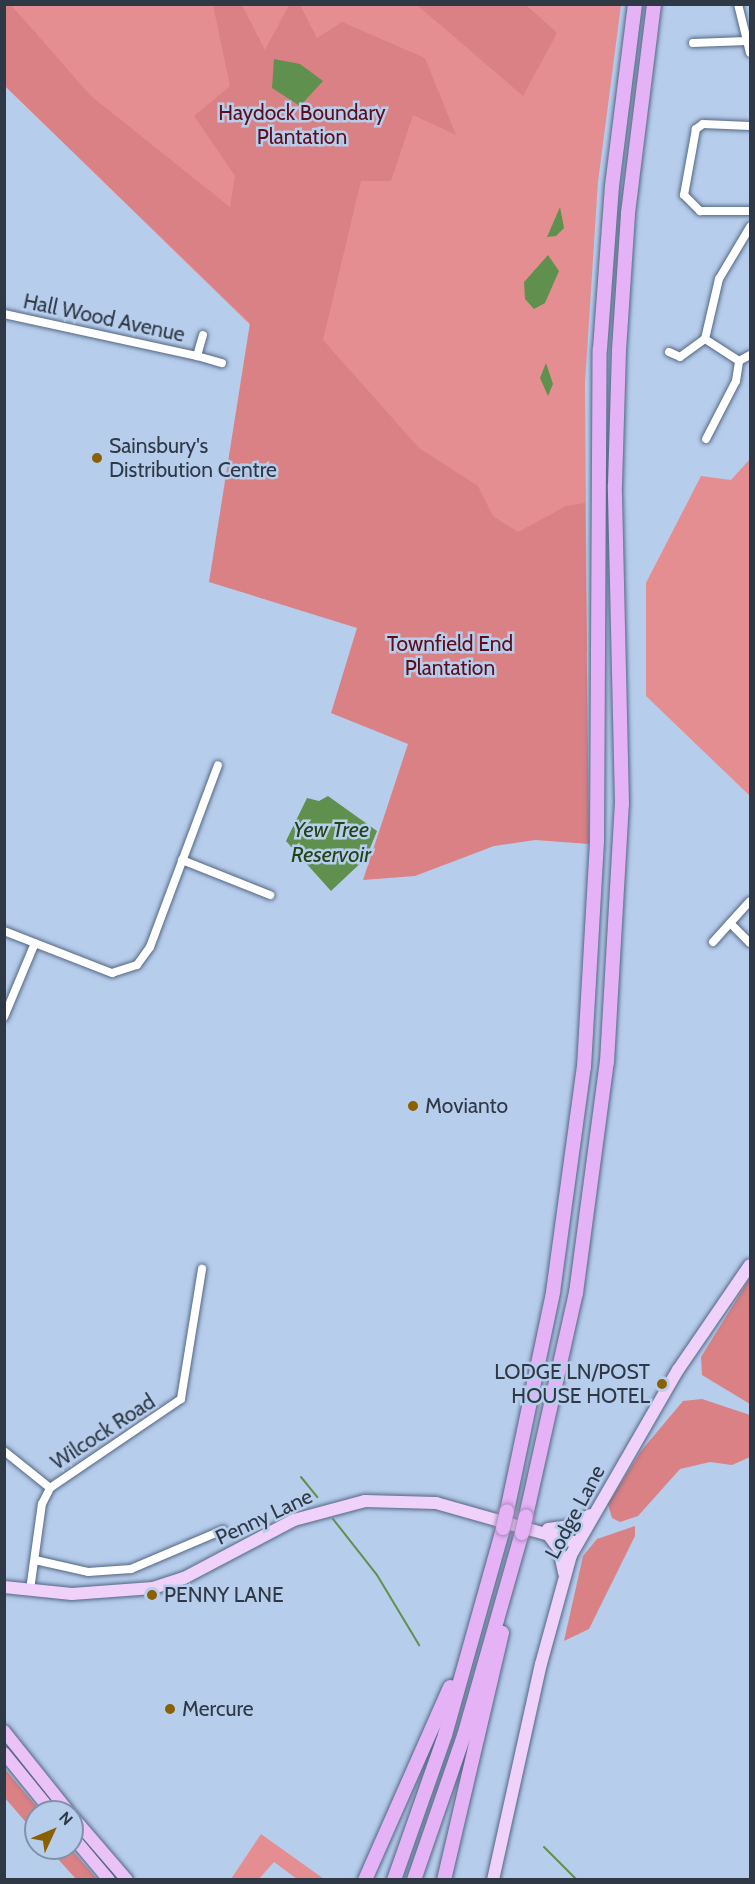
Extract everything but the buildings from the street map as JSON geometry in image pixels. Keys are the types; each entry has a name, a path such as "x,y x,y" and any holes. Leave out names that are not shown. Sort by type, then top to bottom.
{"highway":[{"path":"394,1880 445,1735 507,1511 553,1292 584,1067 597,841 600,349 612,186 635,4"},
{"path":"414,1880 512,1572 522,1533 576,1293 608,1062 622,804 615,486 619,350 628,213 654,4"},
{"path":"444,1880 494,1680 512,1572"},
{"path":"364,1880 468,1647"},
{"path":"4,1731 59,1800"},
{"path":"4,1753 42,1800"},
{"path":"84,1830 127,1880"},
{"path":"84,1850 110,1880"}],"main road":[{"name":"Lodge Lane","path":"493,1880 564,1574 593,1513 678,1370 750,1265"},
{"name":"Penny Lane","path":"4,1587 105,1594 153,1588 184,1578 294,1520 366,1501 436,1503 541,1529 577,1543"},
{"path":"541,1529 572,1526 593,1513"},
{"path":"541,1529 556,1543 564,1574"}],"street":[{"path":"738,4 750,53"},
{"path":"693,43 747,41"},
{"path":"750,126 703,124 696,129 684,195 700,212 750,211"},
{"path":"669,352 680,357 705,339 719,279 750,227"},
{"name":"Hall Wood Avenue","path":"4,314 222,363"},
{"name":"Hall Wood Avenue","path":"197,356 203,335"},
{"path":"705,339 739,361"},
{"path":"739,361 750,355"},
{"path":"706,439 736,381 739,361"},
{"path":"4,931 112,973 127,972 150,947 218,765"},
{"path":"182,860 270,895"},
{"path":"713,942 750,901"},
{"path":"730,923 750,943"},
{"path":"4,1017 35,943"},
{"name":"Wilcock Road","path":"30,1590 42,1504 50,1488 181,1399 201,1269"},
{"path":"4,1451 50,1488"},
{"path":"35,1560 87,1572 131,1569 223,1530"},
{"path":"213,1535 218,1543"}],"green space":[{"name":"Haydock Boundary Plantation","path":"4,5 621,5 598,182 585,383 587,653 5,86"},
{"path":"4,5 11,5 91,96 230,207 235,176 194,116 230,86 213,5 242,5 265,50 289,5 300,5 317,38 342,22 425,58 456,135 413,115 391,181 361,181 323,340 419,448 478,486 493,516 518,532 566,506 585,503 589,844 535,840 494,846 415,876 363,880 408,744 331,713 357,628 209,582 250,323 5,86"},
{"path":"417,5 526,5 557,33 523,96"},
{"path":"750,459 750,796 646,696 646,583 701,476 731,480"},
{"path":"750,1278 750,1404 702,1375 701,1357"},
{"path":"702,1399 750,1415 750,1457 732,1465 710,1462 680,1469 638,1516 620,1522 612,1518 608,1504 641,1451 683,1401"},
{"path":"635,1526 635,1536 589,1629 564,1641 583,1556 597,1539"},
{"path":"4,1768 31,1800 24,1800 24,1820 5,1798"},
{"path":"261,1834 324,1879 297,1879 274,1862 259,1879 231,1879"},
{"path":"59,1860 80,1860 97,1879 76,1879"}],"water":[{"path":"274,59 300,64 323,81 300,106 272,88"},
{"path":"560,207 564,228 556,236 547,237"},
{"path":"548,255 559,271 545,303 534,309 525,299 524,282"},
{"path":"546,363 553,384 548,396 540,378"},
{"name":"Yew Tree Reservoir","path":"328,796 377,831 366,858 331,891 286,841 307,798 319,801"}],"waterway":[{"path":"301,1477 317,1497"},
{"path":"333,1519 377,1575 419,1645"},
{"path":"544,1847 577,1880"}],"place":[{"name":"Sainsbury's Distribution Centre","path":"97,458"},
{"name":"Movianto","path":"413,1106"},
{"name":"LODGE LN/POST HOUSE HOTEL","path":"662,1384"},
{"name":"PENNY LANE","path":"152,1595"},
{"name":"Mercure","path":"170,1709"}],"park label":[{"name":"Townfield End Plantation","path":"450,656"}]}
